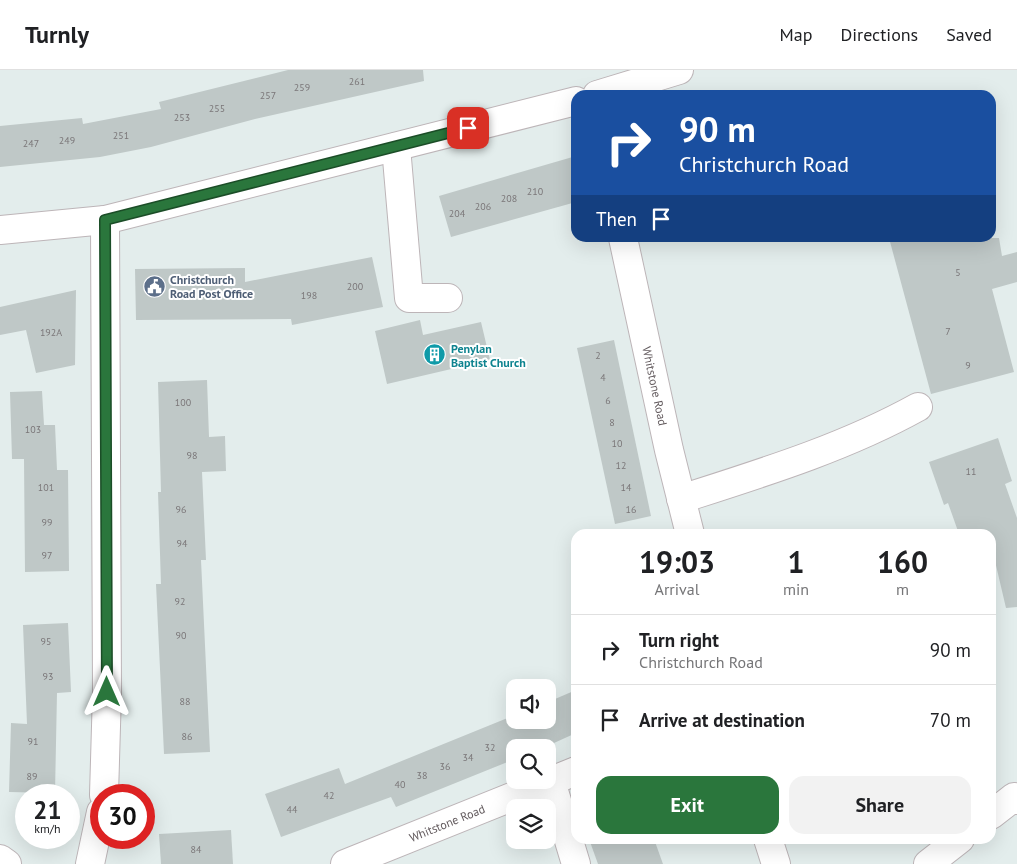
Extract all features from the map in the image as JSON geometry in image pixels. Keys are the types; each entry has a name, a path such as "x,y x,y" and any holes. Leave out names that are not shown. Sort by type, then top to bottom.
{"street":[{"path":"613,90 679,70"},
{"path":"0,230 105,220 571,102"},
{"path":"396,146 410,298 448,298"},
{"path":"104,784 107,692 105,220"},
{"name":"Whitstone Road","path":"623,242 669,450 689,529"},
{"path":"682,500 827,449 896,420 918,407"},
{"name":"Whitstone Road","path":"556,779 571,773"},
{"name":"Whitstone Road","path":"346,864 531,789"},
{"path":"553,789 576,864"},
{"path":"996,811 1014,797 1017,800"},
{"path":"770,844 776,864"},
{"path":"928,864 954,844"},
{"path":"90,864 93,849"},
{"path":"0,860 7,864"}],"building":[{"path":"288,70 423,70 424,81 255,119 151,147 100,157 0,167 0,126 82,118 83,124 161,109 159,102"},
{"path":"571,157 571,203 451,237 439,196"},
{"path":"996,238 999,238 1002,256 1017,252 1017,282 992,289 1014,372 931,394 890,242 996,242"},
{"path":"372,257 383,307 292,325 291,319 136,320 135,269 245,268 245,282"},
{"path":"76,290 75,365 36,373 26,330 0,335 0,307"},
{"name":"Penylan Baptist Church","path":"420,320 423,335 481,322 490,360 387,384 375,331"},
{"path":"614,340 651,516 615,524 577,348"},
{"path":"207,380 209,437 225,436 226,471 202,472 206,560 201,560 210,752 164,754 156,584 161,584 158,492 161,492 158,382"},
{"path":"42,391 44,425 55,425 57,470 68,470 69,571 25,572 24,459 12,459 10,392"},
{"path":"998,438 1012,481 1005,484 1017,518 1017,607 1006,608 996,565 996,529 957,529 948,503 944,505 929,462"},
{"path":"68,623 71,692 57,693 55,784 15,784 15,792 9,792 11,723 27,724 23,625"},
{"path":"571,692 571,735 556,742 556,739 506,739 506,763 396,807 391,797 281,837 265,794 339,768 345,784 506,719 506,729 556,729 556,699"},
{"path":"231,830 233,864 161,864 159,834"},
{"path":"591,844 656,844 663,864 598,864"}],"place":[{"name":"Christchurch Road Post Office","path":"154,286"},
{"name":"Penylan Baptist Church","path":"435,355"}],"route":[{"path":"107,692 105,220 468,128"}]}
